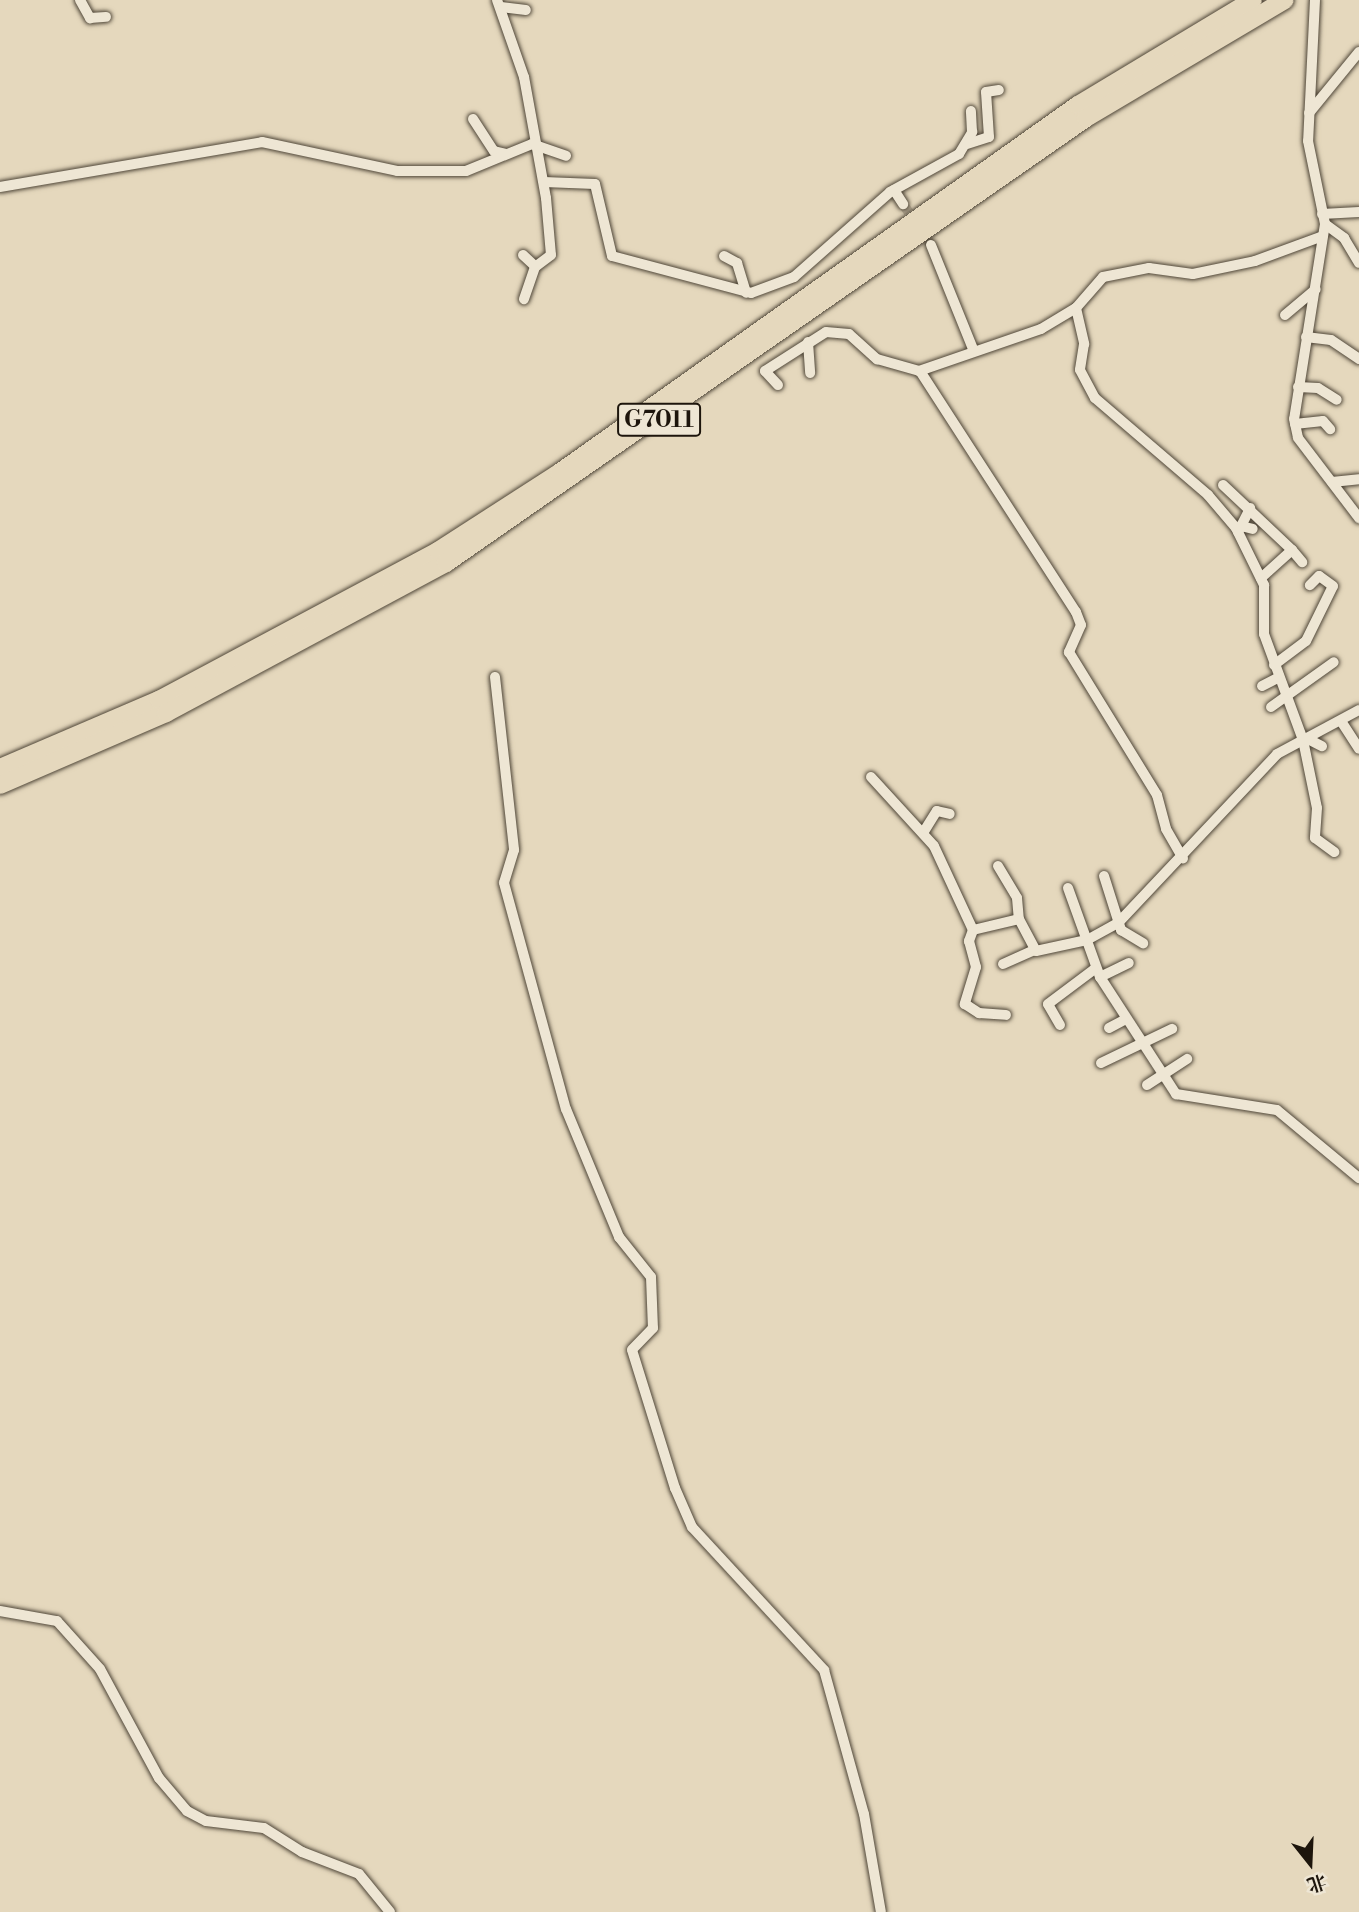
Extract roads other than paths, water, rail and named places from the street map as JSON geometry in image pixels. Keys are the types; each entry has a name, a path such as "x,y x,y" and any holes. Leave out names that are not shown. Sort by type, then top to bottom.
{"highway":[{"name":"G7011","path":"0,768 159,700 438,551 559,473 1077,105 1253,0"},
{"name":"G7011","path":"0,785 166,713 446,564 1086,118 1285,0"}],"street":[{"path":"79,0 90,18 106,17"},
{"path":"1315,0 1311,15 1309,113 1324,236 1298,387 1295,424 1359,518"},
{"path":"499,3 526,10"},
{"path":"499,3 532,110 544,182 551,255 535,266 524,299"},
{"path":"1309,113 1359,52"},
{"path":"967,144 979,141 991,128 986,92 999,90"},
{"path":"532,110 544,115"},
{"path":"971,111 973,128 979,141"},
{"path":"473,119 494,151 506,154"},
{"path":"544,182 595,184 612,256 746,293 794,277 894,190 954,158 967,144 973,128"},
{"path":"0,187 262,142 397,171 466,171 539,144 566,156"},
{"path":"894,190 903,204"},
{"path":"1324,219 1359,212"},
{"path":"1324,219 1356,252 1359,263"},
{"path":"778,385 765,371 808,342 843,332 877,359 920,371 973,349 1020,338 1076,308 1103,277 1149,268 1193,274 1255,261 1324,236"},
{"path":"930,246 973,349"},
{"path":"523,255 535,266"},
{"path":"724,256 737,263 746,293"},
{"path":"1285,315 1316,289"},
{"path":"1076,308 1084,344 1080,370 1095,398 1179,477 1203,491 1240,529 1267,595 1264,634 1285,701 1304,739 1317,808 1315,838 1334,852"},
{"path":"1306,337 1331,340 1359,359"},
{"path":"808,342 810,373"},
{"path":"920,371 1071,603 1081,625 1069,652 1157,795 1166,829 1183,858"},
{"path":"1298,387 1318,388 1337,400"},
{"path":"1295,424 1323,421 1331,429"},
{"path":"1332,482 1355,479 1359,471"},
{"path":"1223,485 1250,508 1302,562"},
{"path":"1240,529 1250,508"},
{"path":"1240,529 1253,529"},
{"path":"1261,578 1292,550"},
{"path":"1275,665 1306,641 1333,586 1319,576 1310,585"},
{"path":"1271,707 1285,701 1334,662"},
{"path":"495,677 514,850 504,883 568,1112 620,1237 651,1277 653,1328 632,1350 675,1488 692,1527 824,1670 864,1814 881,1912"},
{"path":"1262,686 1278,678"},
{"path":"1003,964 1034,950 1084,941 1119,923 1183,858 1270,761 1304,739 1359,710"},
{"path":"1341,721 1359,749"},
{"path":"1304,739 1322,746"},
{"path":"871,777 923,833 973,930"},
{"path":"923,833 937,811 950,814"},
{"path":"998,866 1017,898 1019,919 1034,950"},
{"path":"1104,876 1119,923 1129,938 1143,943"},
{"path":"1068,888 1084,941 1098,972 1143,1046 1163,1075 1184,1098 1277,1110 1359,1178"},
{"path":"973,930 1019,919"},
{"path":"973,930 968,941 976,967 965,1004 979,1013 1006,1015"},
{"path":"1060,1025 1048,1004 1098,972 1129,962"},
{"path":"1109,1028 1126,1019"},
{"path":"1101,1063 1143,1046 1172,1029"},
{"path":"1147,1085 1187,1059"},
{"path":"0,1611 57,1621 100,1669 159,1778 187,1811 206,1821 264,1828 302,1852 359,1874 390,1912"}],"tunnel":[{"path":"903,204 931,245"}]}
